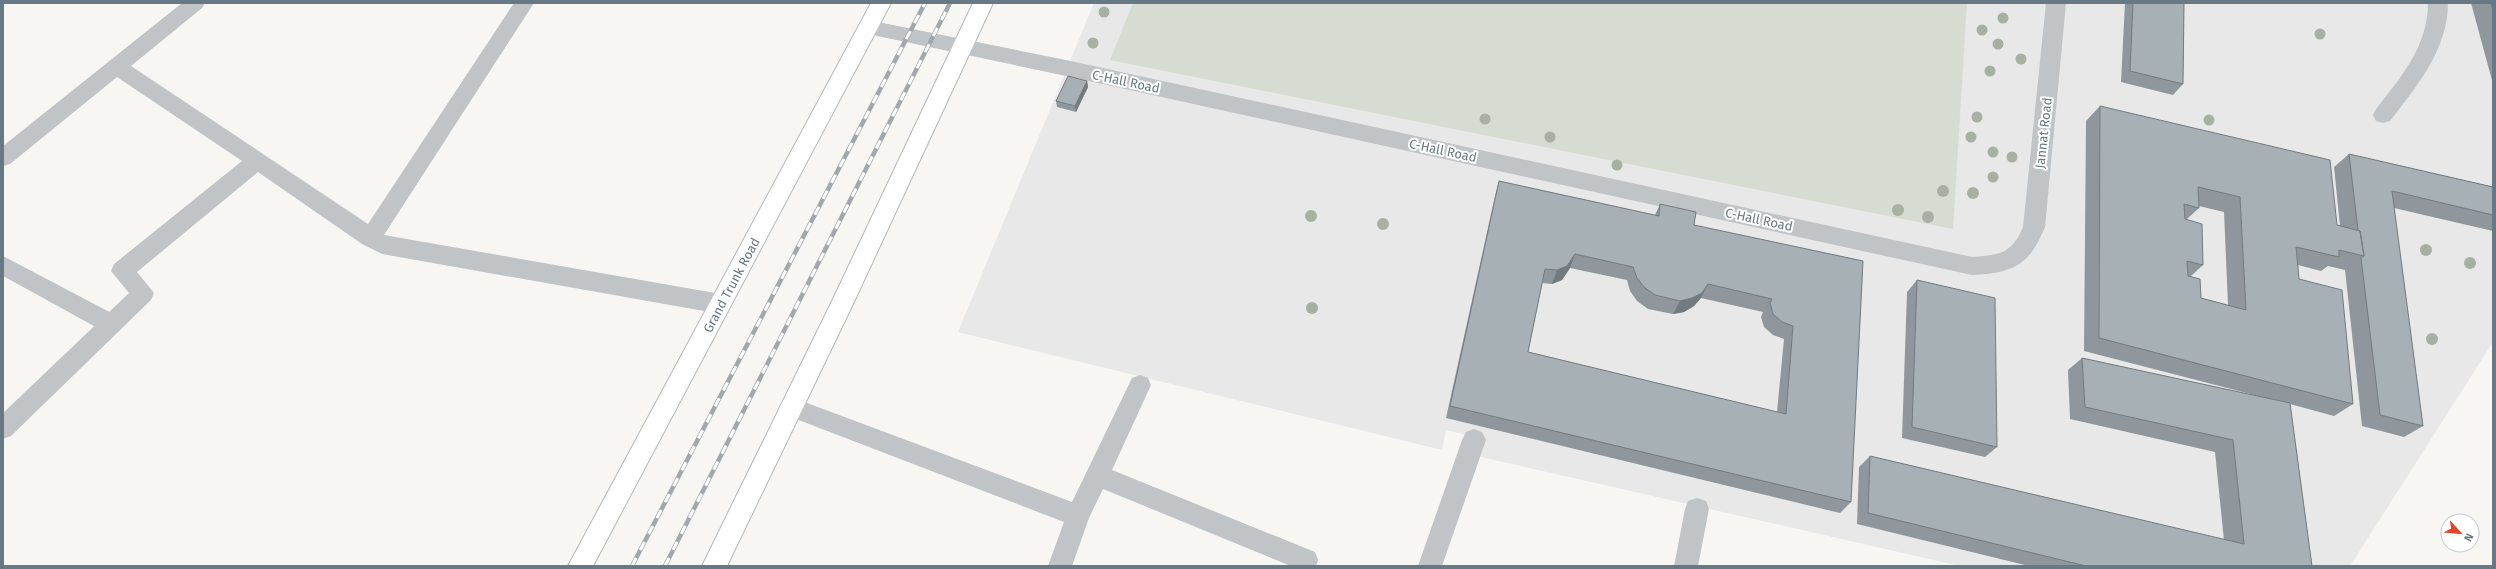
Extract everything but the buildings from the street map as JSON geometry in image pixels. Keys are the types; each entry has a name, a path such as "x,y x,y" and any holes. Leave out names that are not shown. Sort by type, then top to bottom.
{"main road":[{"name":"Grand Trunk Road","path":"580,566 881,3"},
{"path":"714,566 983,3"}],"street":[{"path":"3,158 195,3"},
{"path":"370,238 524,3"},
{"name":"Jannat Road","path":"2016,257 2027,246 2034,227 2056,3"},
{"path":"2383,116 2418,70 2430,42 2439,10 2438,3"},
{"name":"C-Hall Road","path":"868,27 1972,266 1998,265 2016,257"},
{"path":"116,66 382,245 721,304"},
{"path":"3,428 143,293 122,271 257,161"},
{"path":"3,265 111,324"},
{"path":"1060,566 1078,516 1140,384"},
{"path":"791,407 1078,516"},
{"path":"1430,566 1474,440"},
{"path":"1097,475 1306,560"},
{"path":"1686,566 1697,509"}],"shaded area":[{"path":"1094,3 2493,3 2493,342 2350,566 1960,566 1481,457 1484,439 1446,430 1442,450 958,332"},
{"path":"1133,3 1967,3 1953,229 1110,60"}],"railway":[{"path":"632,566 925,3"},
{"path":"665,566 950,3"}]}
